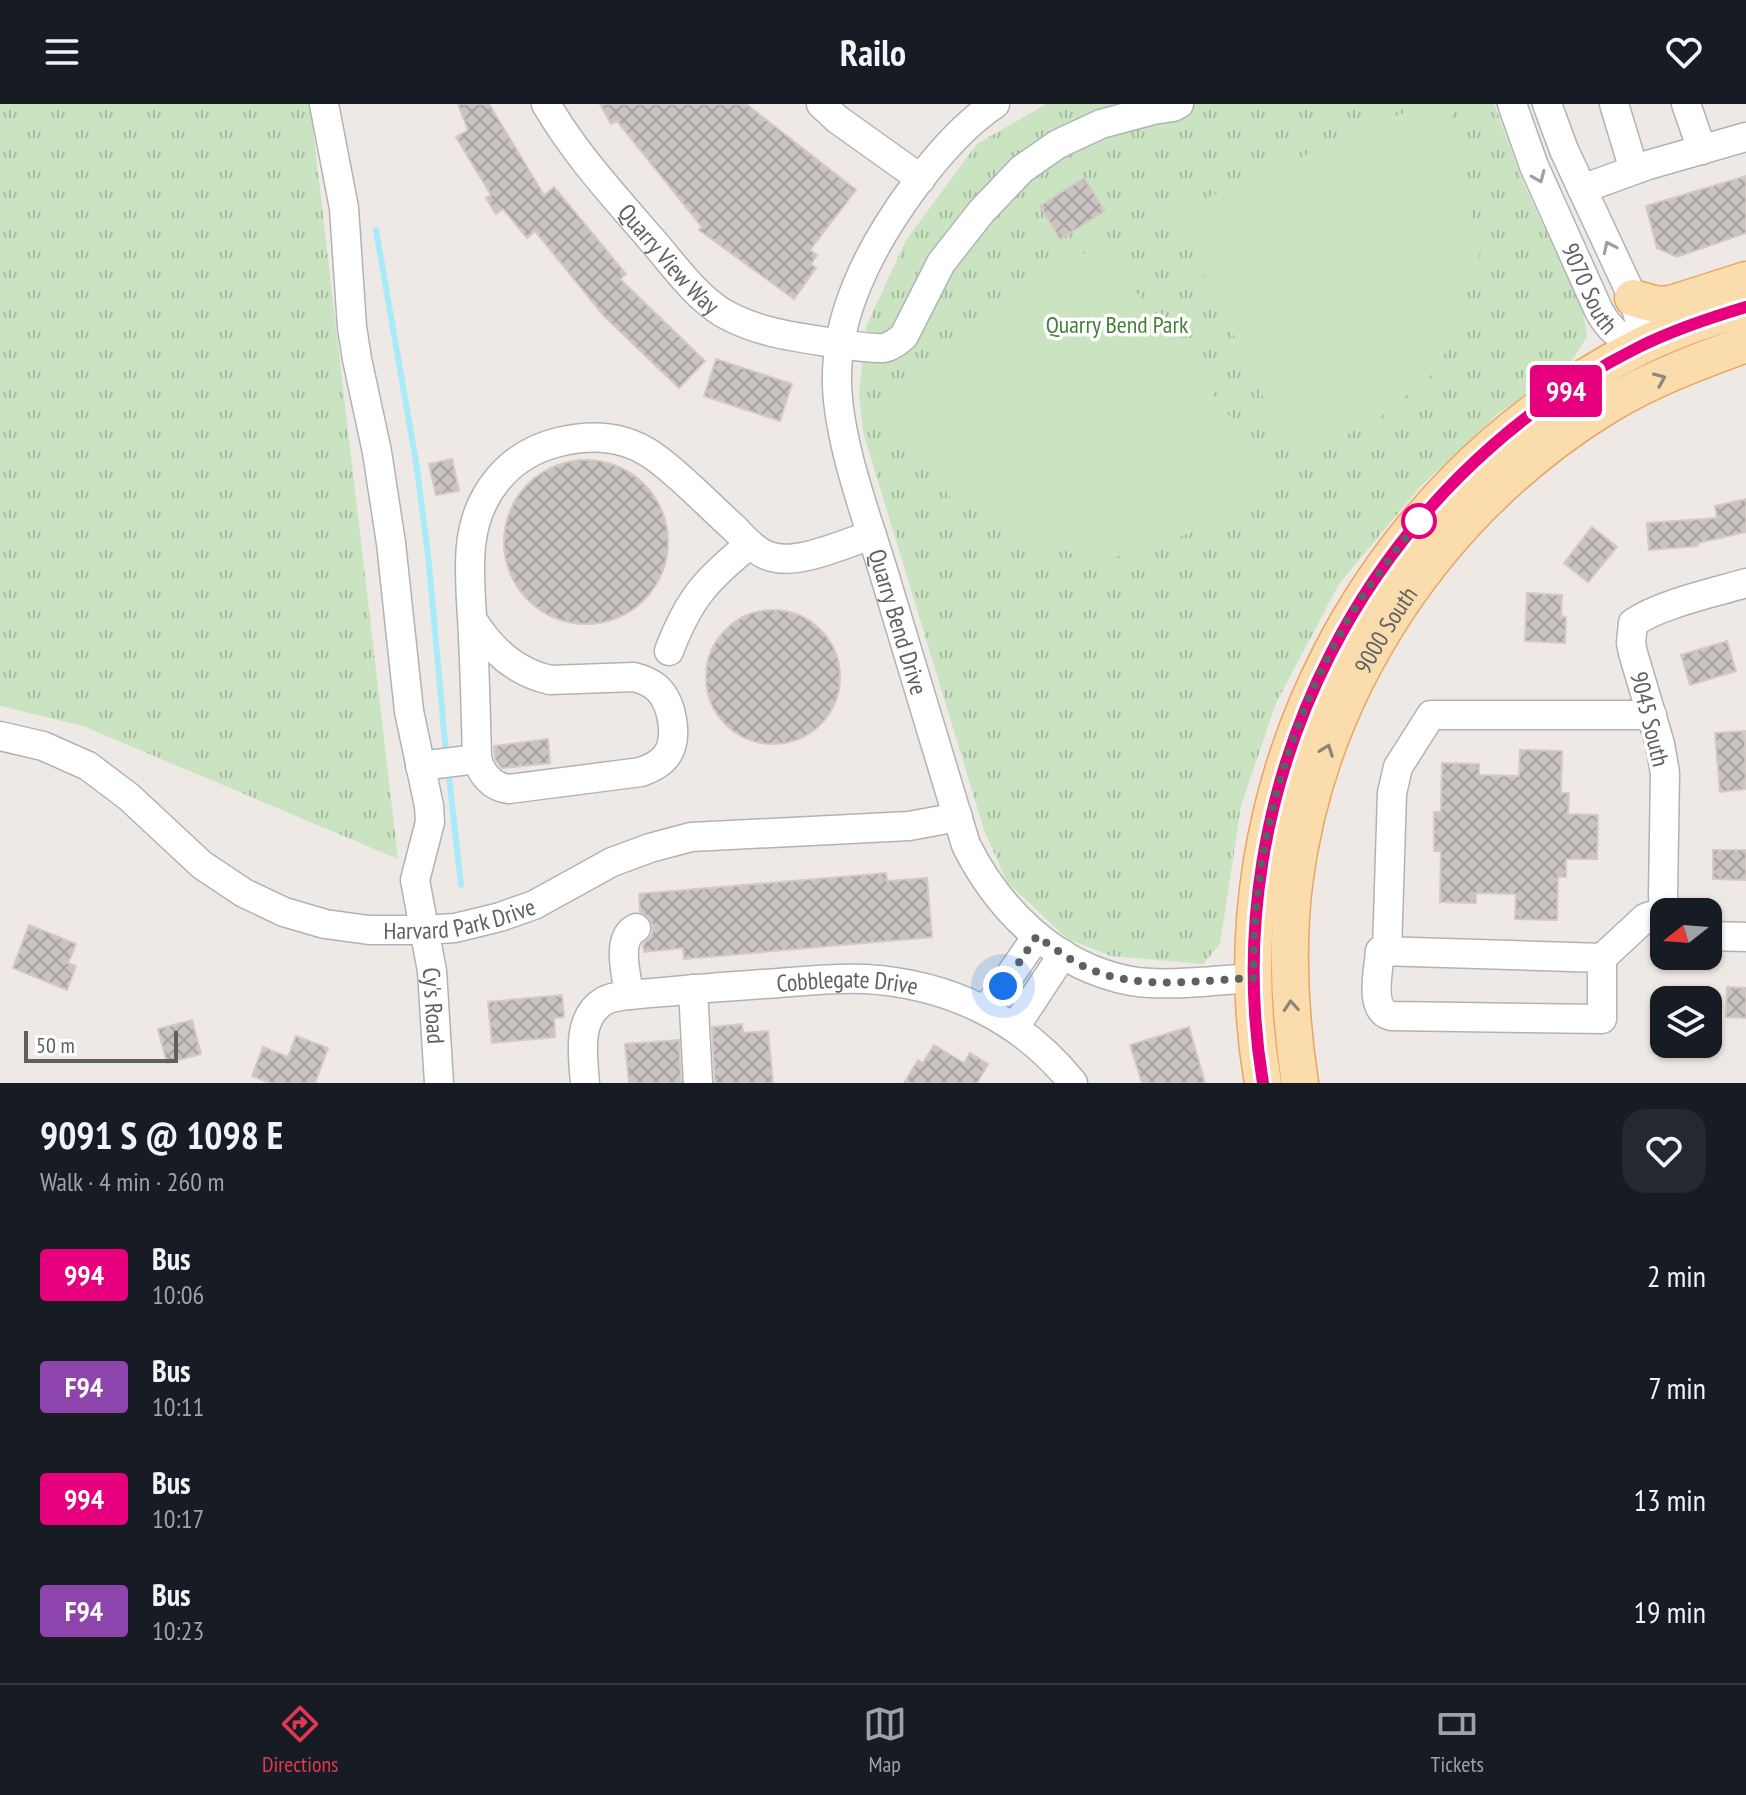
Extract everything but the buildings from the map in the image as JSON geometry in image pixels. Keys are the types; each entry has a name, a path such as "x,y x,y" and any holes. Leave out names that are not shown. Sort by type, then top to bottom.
{"main road":[{"path":"1633,298 1658,305 1671,304 1746,280"},
{"name":"9000 South","path":"1263,1083 1256,1034 1254,978 1258,889 1266,840 1280,779 1310,694 1351,614 1395,551 1436,503 1470,467 1526,419 1562,393 1640,347 1695,323 1746,307"},
{"path":"1467,519 1485,486 1513,450 1553,417 1607,383 1640,347 1674,348 1746,325"},
{"name":"9000 South","path":"1300,1083 1290,996 1291,923 1299,850 1319,773 1346,702 1379,639 1419,577 1467,519 1522,467 1611,403 1646,385 1746,344"}],"street":[{"path":"324,104 344,208 354,337 391,543 409,711 448,762 483,773 500,788 641,772 653,768 666,757 672,727 665,700 658,689 634,677 541,678 501,657 473,621"},
{"name":"Quarry View Way","path":"546,104 581,157 700,295 722,312 773,334 884,348 904,336 941,263 981,212 1022,169 1058,144 1101,124 1179,104"},
{"path":"821,104 921,179"},
{"name":"Quarry Bend Drive","path":"995,104 952,141 921,179 885,230 856,286 840,344 837,386 842,424 872,535 966,845 996,896 1037,936 1085,967 1133,981 1254,978"},
{"name":"9070 South","path":"1512,104 1534,166 1599,311 1609,327 1640,347 1640,322 1633,298 1564,150 1547,104"},
{"path":"1614,104 1634,170"},
{"path":"1686,104 1702,150"},
{"path":"1582,189 1746,137"},
{"path":"448,762 473,621 470,560 476,523 499,476 525,454 548,444 576,438 603,437 636,447 661,462 750,544 772,557 789,559 806,556 872,535"},
{"path":"667,650 702,586 750,544"},
{"name":"9045 South","path":"1663,898 1665,773 1660,744 1633,653 1633,623 1667,607 1746,583"},
{"path":"1387,951 1392,793 1398,767 1431,715 1652,715"},
{"name":"Harvard Park Drive","path":"0,736 43,746 88,766 129,797 202,865 244,893 284,912 325,924 369,930 466,926 500,917 534,905 612,862 691,837 909,826 958,817"},
{"name":"Cy's Road","path":"439,1083 432,971 415,880 430,822 429,806 448,762"},
{"path":"1602,958 1602,1019 1391,1016 1379,1008 1377,999 1380,951 1602,958 1650,916"},
{"path":"629,995 625,941 629,932 636,928"},
{"path":"986,1010 1037,936"},
{"path":"1722,936 1746,937"},
{"path":"1015,1027 1063,954"},
{"name":"Cobblegate Drive","path":"585,1083 583,1032 594,1011 605,1001 629,995 831,979 900,983 967,1001 1015,1027 1073,1083"},
{"path":"693,989 698,1083"}],"green space":[{"path":"0,104 310,104 398,859 83,726 0,706"},
{"name":"Quarry Bend Park","path":"1046,104 1494,104 1523,182 1583,311 1587,337 1570,363 1499,413 1420,487 1339,584 1276,703 1241,806 1220,944 1203,964 1111,956 1066,938 1007,882 984,830 863,432 859,395 866,327 906,240 977,144"},
{"path":"1424,104 1449,104 1480,253 1439,369 1378,419 1294,460 1174,212"},
{"path":"1099,242 1276,478 1217,524 1094,564 952,499 879,411"}],"waterway":[{"path":"376,230 416,462 428,554 446,753"},
{"path":"448,768 461,885"}],"bus line":[{"name":"994","path":"1263,1083 1256,1034 1253,962 1263,852 1280,779 1294,736 1310,694 1351,614 1395,551 1444,493 1526,419 1620,357 1667,334 1746,307"}],"route":[{"path":"1003,986 1037,936 1085,967 1133,981 1254,978 1255,926 1263,852 1280,779 1294,736 1310,694 1351,614 1419,521"}]}
